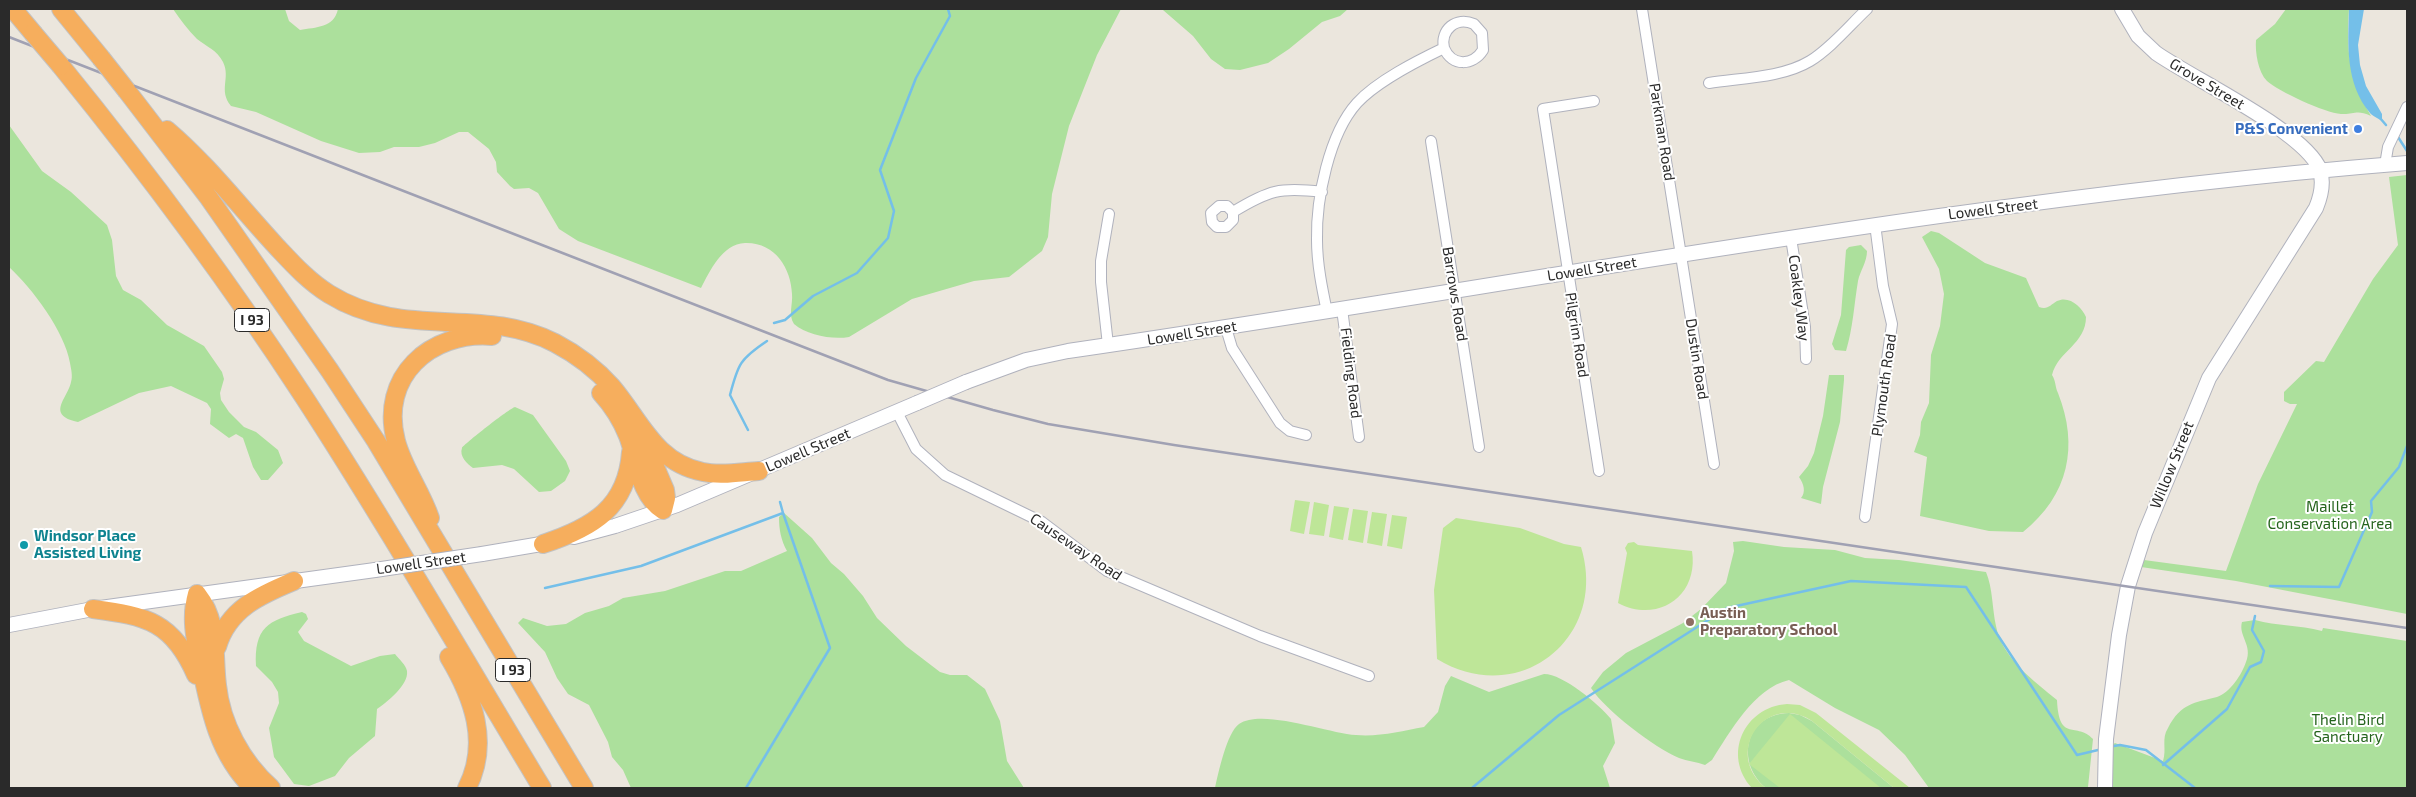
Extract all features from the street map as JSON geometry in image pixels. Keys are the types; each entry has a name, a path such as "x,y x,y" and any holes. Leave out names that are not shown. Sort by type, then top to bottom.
{"highway":[{"name":"I 93","path":"13,9 148,176 230,289 318,418 542,788"},
{"name":"I 93","path":"61,9 140,107 209,198 330,371 376,441 584,788"},
{"path":"140,107 189,148 294,265 329,294 358,309 393,319 499,325 547,339 565,348 595,370 612,387 656,447 680,465 709,474 759,471"},
{"path":"441,552 422,496 399,451 393,421 394,400 403,378 417,359 436,345 460,337 483,335 512,339 540,348 574,368 597,388 614,411 630,441 648,493 654,503 663,510 666,498 663,483 632,416"},
{"path":"543,544 580,530 601,516 614,503 624,485 630,468 630,441"},
{"path":"216,653 225,628 242,608 265,593 294,581"},
{"path":"422,589 448,655 466,689 475,718 478,755 468,788"},
{"path":"197,594 210,615 216,653 218,695 230,732 244,758 271,788"},
{"path":"197,594 193,613 194,633 207,700"},
{"path":"93,608 143,618 166,630 187,656 207,700 227,754 253,788"}],"main road":[{"name":"Grove Street","path":"2122,9 2134,30 2150,48 2293,137 2308,152 2320,171"},
{"name":"Lowell Street","path":"9,625 93,608 482,554 543,544 615,526 663,510 759,471 966,382 1034,358 1875,224 2320,171 2407,163"},
{"name":"Willow Street","path":"2105,788 2106,739 2119,635 2128,586 2145,533 2209,378 2316,208 2321,193 2320,171"}],"street":[{"name":"Parkman Road","path":"1642,9 1681,255"},
{"path":"1708,83 1774,73 1804,64 1824,51 1867,9"},
{"path":"1458,22 1474,24 1482,33 1483,50 1477,58 1468,62 1454,60 1444,48 1444,34 1458,22"},
{"path":"1327,312 1316,241 1322,192 1337,136 1345,118 1357,103 1377,87 1444,48"},
{"name":"Pilgrim Road","path":"1594,101 1543,110 1599,471"},
{"path":"2385,165 2388,147 2407,107"},
{"name":"Barrows Road","path":"1431,141 1479,447"},
{"path":"1233,212 1260,196 1278,190 1322,192"},
{"path":"1108,345 1101,276 1109,214"},
{"name":"Plymouth Road","path":"1865,517 1892,324 1883,286 1875,224"},
{"name":"Coakley Way","path":"1791,238 1805,327 1806,358"},
{"name":"Dustin Road","path":"1681,255 1714,464"},
{"name":"Fielding Road","path":"1342,309 1359,437"},
{"path":"1226,328 1232,348 1280,423 1290,431 1306,435"},
{"name":"Causeway Road","path":"897,412 916,449 945,475 1042,522 1107,571 1260,636 1369,676"}],"green space":[{"path":"173,9 285,9 289,21 300,30 324,26 333,20 338,9 1121,9 1097,55 1069,126 1052,194 1048,237 1042,251 1009,277 974,281 912,299 849,337 835,338 813,334 794,324 791,317 791,284 785,266 773,252 765,247 745,243 730,248 723,253 708,274 701,288 578,241 559,229 538,193 529,188 514,189 510,186 497,172 496,162 489,149 468,132 459,132 435,143 419,147 394,147 380,152 359,153 321,141 256,112 231,106 225,95 226,73 221,58 197,39"},
{"path":"1157,9 1348,9 1340,16 1322,22 1289,49 1268,63 1240,70 1225,69 1211,59 1193,36 1163,10"},
{"path":"2286,9 2349,9 2348,38 2351,64 2358,89 2371,116 2358,113 2341,114 2324,110 2302,101 2267,81 2261,72 2258,62 2256,40 2275,24"},
{"path":"9,125 42,171 71,192 107,225 112,240 116,276 123,290 141,300 167,325 204,346 222,372 224,379 220,393 221,400 229,412 244,427 256,432 278,450 283,463 268,480 261,480 253,467 243,438 236,434 229,438 210,424 211,409 207,403 171,386 139,393 78,422 68,419 63,415 60,410 61,405 72,377 67,351 62,338 46,311 28,286 9,267"},
{"name":"Maillet Conservation Area","path":"2407,175 2407,614 2236,581 2141,567 2144,560 2226,571 2258,484 2297,404 2290,404 2284,401 2284,392 2316,361 2324,362 2373,279 2398,245 2389,177"},
{"path":"1931,231 1939,233 1985,263 2026,278 2039,307 2047,307 2057,301 2066,300 2078,306 2086,317 2082,334 2060,360 2052,375 2068,432 2066,468 2060,486 2051,502 2039,518 2023,532 1989,531 1920,516 1927,457 1914,452 1920,435 1921,422 1929,403 1931,355 1940,326 1944,294 1939,269 1922,237"},
{"path":"1861,245 1867,251 1867,255 1858,281 1852,325 1846,351 1835,350 1832,344 1841,315 1846,250 1849,247"},
{"path":"1829,375 1844,375 1844,380 1840,422 1823,487 1821,504 1801,498 1804,488 1799,477 1808,466 1814,453 1823,416"},
{"path":"515,407 533,415 566,461 570,471 565,481 551,491 539,492 514,469 502,465 473,468 463,457 461,451 464,445"},
{"path":"1295,500 1310,502 1304,534 1290,531"},
{"path":"1314,502 1329,505 1324,536 1309,534"},
{"path":"1334,506 1349,508 1343,540 1329,537"},
{"path":"1353,509 1368,511 1363,543 1348,540"},
{"path":"1372,512 1387,514 1382,546 1367,543"},
{"path":"784,513 812,538 831,563 844,574 863,596 877,618 906,646 940,672 950,675 967,675 985,689 1000,721 1007,761 1024,788 631,788 623,770 612,757 608,742 589,705 568,694 557,678 545,652 518,623 523,618 547,626 566,624 585,613 609,606 623,598 665,591 725,571 741,571 787,551 779,526 779,517"},
{"path":"1392,515 1407,517 1402,549 1387,546"},
{"path":"1456,518 1520,528 1564,544 1581,547 1586,580 1582,610 1569,636 1550,656 1526,670 1498,675 1468,672 1437,659 1434,590 1443,528"},
{"path":"1743,541 1784,547 1835,550 1865,558 1899,560 1986,572 1999,638 2005,648 2020,668 2057,700 2058,714 2065,727 2087,734 2093,739 2088,787 1929,788 1905,755 1879,730 1835,708 1789,680 1776,685 1754,701 1735,724 1712,760 1705,765 1679,758 1644,737 1607,707 1591,688 1603,672 1626,653 1683,623 1701,609 1726,583 1734,551 1733,542"},
{"path":"1634,542 1638,545 1692,551 1692,567 1689,581 1682,593 1673,602 1661,608 1647,610 1633,609 1618,603 1627,553 1625,548 1628,543"},
{"path":"302,612 306,614 308,619 298,632 304,641 351,666 380,656 395,654 404,664 407,671 407,676 401,688 377,709 375,736 349,758 335,776 309,786 294,784 274,757 269,728 279,703 278,692 272,682 256,666 258,643 261,634 266,628 280,618"},
{"name":"Thelin Bird Sanctuary","path":"2255,620 2322,631 2323,628 2407,641 2407,788 2113,788 2112,745 2115,743 2163,761 2166,732 2178,713 2189,705 2222,695 2238,677 2248,656 2241,627 2242,622"},
{"path":"1544,674 1552,675 1570,684 1590,698 1611,719 1615,743 1603,766 1610,788 1215,788 1231,735 1239,724 1249,720 1278,720 1356,735 1390,733 1424,727 1438,712 1445,686 1451,676 1489,692"},
{"path":"1787,704 1800,705 1816,713 1910,788 1894,788 1812,721 1795,714 1779,714 1766,720 1755,730 1749,744 1748,759 1753,774 1766,788 1752,788 1743,775 1739,761 1742,735 1749,723 1759,714 1772,707"},
{"path":"1789,713 1800,715 1812,721 1894,788 1766,788 1756,777 1750,765 1749,741 1754,730 1762,721 1774,715"},
{"path":"1790,714 1881,788 1780,788 1749,764"}],"water":[{"path":"2349,9 2364,9 2358,45 2360,65 2366,86 2382,114 2382,121 2371,114 2362,101 2352,76 2348,36"}],"waterway":[{"path":"774,323 785,320 813,296 857,273 888,238 894,211 880,170 916,78 950,16 948,9"},
{"path":"2380,118 2386,125"},
{"path":"2398,137 2407,151"},
{"path":"748,430 730,395 741,363 767,341"},
{"path":"2270,586 2339,587 2372,512 2371,501 2399,467 2407,446"},
{"path":"545,588 641,566 783,513 780,502"},
{"path":"746,788 830,648 783,513"},
{"path":"1472,788 1559,715 1727,608 1851,581 1966,587 2077,755 2098,750"},
{"path":"2163,765 2227,709 2250,667 2261,662 2264,651 2252,630 2255,616"},
{"path":"2114,746 2120,745 2146,750 2195,788"}],"railway":[{"path":"9,37 888,380 1048,424 1174,445 2407,628"}],"place":[{"name":"P&S Convenient","path":"2358,129"},
{"name":"Windsor Place Assisted Living","path":"24,545"},
{"name":"Austin Preparatory School","path":"1690,622"}]}
